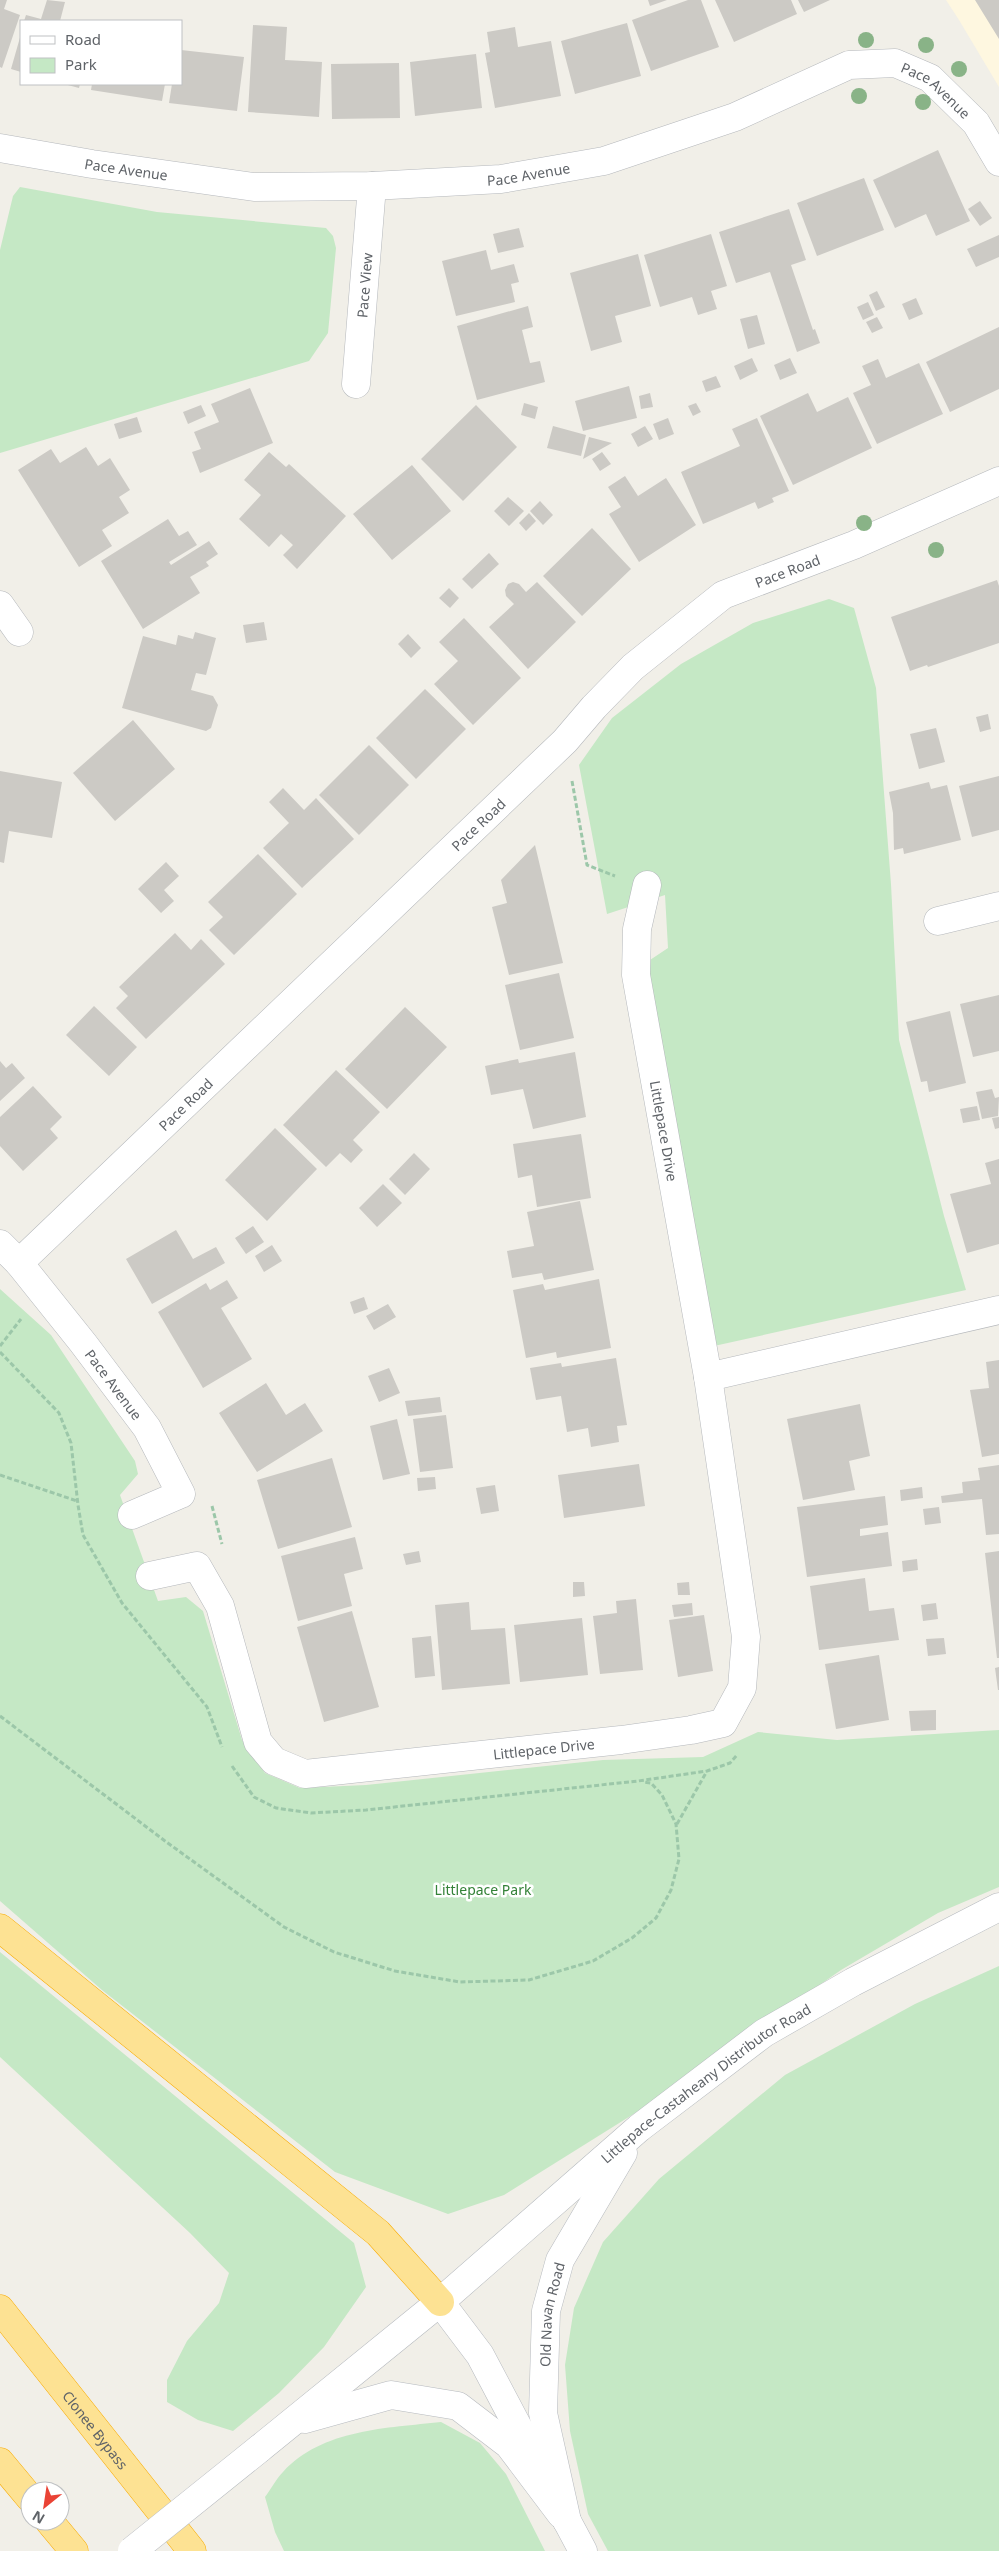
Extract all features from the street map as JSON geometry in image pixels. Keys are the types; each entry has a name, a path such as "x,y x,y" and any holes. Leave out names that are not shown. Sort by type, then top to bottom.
{"highway":[{"path":"0,1928 378,2234 440,2302"},
{"name":"Clonee Bypass","path":"0,2309 192,2551"},
{"path":"0,2462 20,2486"},
{"path":"57,2531 74,2551"}],"street":[{"name":"Pace Avenue","path":"0,148 92,164 254,187 372,186 501,179 604,161 735,117 850,65 896,63 930,78 976,123 999,162"},
{"name":"Pace View","path":"356,384 372,186"},
{"name":"Pace Road","path":"9,1254 565,741 594,707 632,668 723,595 854,545 999,481"},
{"path":"0,605 19,632"},
{"name":"Littlepace Drive","path":"150,1576 197,1566 220,1606 258,1742 274,1761 305,1774 620,1740 691,1730 723,1723 742,1688 746,1638 708,1377 636,975 637,929 647,885"},
{"path":"938,921 999,906"},
{"name":"Pace Avenue","path":"9,1254 147,1428 181,1494 132,1515"},
{"path":"708,1377 999,1310"},
{"name":"Littlepace-Castaheany Distributor Road","path":"132,2551 259,2449 296,2422 440,2302 639,2128 764,2033 853,1982 999,1907"},
{"name":"Old Navan Road","path":"567,2521 542,2412 546,2312 560,2260 639,2128"},
{"name":"Old Navan Road","path":"440,2302 480,2355 583,2551"},
{"path":"296,2422 391,2395 458,2406 509,2445 567,2521"}],"path":[{"path":"565,741 587,865 647,885"},
{"path":"0,1352 59,1413 71,1443 77,1501 83,1535 122,1603 207,1707 224,1750"},
{"path":"0,1476 77,1501"},
{"path":"212,1504 225,1551"},
{"path":"0,1716 165,1841 284,1927 334,1952 394,1971 460,1982 529,1980 593,1961 632,1938 656,1918 671,1890 678,1860 676,1824 662,1795 651,1783 638,1781"},
{"path":"228,1759 237,1776 254,1797 276,1808 311,1814 366,1810 638,1781 707,1771 730,1763 737,1755 723,1723"},
{"path":"676,1824 707,1771"}],"shaded area":[{"path":"946,0 999,0 999,87 959,20"}],"green space":[{"path":"20,187 157,212 326,228 333,236 336,248 328,333 309,361 0,453 0,250 13,196"},
{"path":"829,599 854,608 876,688 891,884 899,1040 944,1216 966,1290 705,1348 647,962 668,948 665,895 607,914 579,765 612,718 681,664 753,623"},
{"name":"Littlepace Park","path":"0,1289 51,1335 135,1461 138,1474 120,1495 158,1601 186,1597 203,1611 242,1740 265,1773 300,1788 366,1785 603,1760 703,1757 758,1732 837,1740 999,1730 999,1887 938,1913 841,1970 648,2105 504,2195 448,2214 335,2172 102,1990 0,1901"},
{"path":"0,1952 354,2243 366,2287 324,2347 279,2393 233,2431 198,2420 167,2402 167,2380 187,2341 219,2303 229,2273 190,2233 0,2057"},
{"path":"999,1966 999,2551 608,2551 588,2514 570,2431 565,2365 574,2308 603,2242 659,2179 785,2075 915,2004"},
{"path":"441,2422 480,2443 506,2474 545,2551 284,2551 275,2532 265,2497 280,2475 299,2458 317,2447 357,2433"}],"building":[{"path":"0,0 7,0 4,9 20,15 2,68 0,67"},
{"path":"47,0 65,2 60,20 24,20 26,15 41,19"},
{"path":"648,0 667,0 650,6"},
{"path":"688,0 701,0 719,47 651,71 632,20"},
{"path":"715,0 791,0 797,14 734,42"},
{"path":"798,0 830,0 804,12"},
{"path":"975,0 999,0 999,39"},
{"path":"627,23 641,76 575,94 561,41"},
{"path":"253,25 287,27 285,60 322,62 319,117 248,112"},
{"path":"515,27 518,47 551,41 561,96 495,108 485,53 490,52 487,32"},
{"path":"20,38 20,72 11,69"},
{"path":"182,50 244,57 237,111 169,103 172,85 182,85"},
{"path":"476,54 482,108 415,116 410,62"},
{"path":"399,63 400,118 332,119 331,64"},
{"path":"68,85 80,85 79,88"},
{"path":"92,85 165,85 162,101 91,90"},
{"path":"938,150 970,221 936,236 926,214 895,228 873,180"},
{"path":"864,178 884,230 817,256 797,203"},
{"path":"980,201 992,218 980,226 968,209"},
{"path":"789,209 806,260 791,265 813,330 815,329 820,343 797,352 770,272 736,283 719,232"},
{"path":"519,228 524,247 498,253 493,234"},
{"path":"711,234 727,286 711,291 717,309 698,315 692,297 660,307 644,255"},
{"path":"999,235 999,257 976,267 967,249"},
{"path":"486,250 491,270 514,264 519,282 511,284 515,302 456,316 442,261"},
{"path":"638,254 651,306 615,316 622,342 591,351 570,273"},
{"path":"877,291 885,307 876,311 869,295"},
{"path":"916,298 923,314 909,320 902,304"},
{"path":"868,302 874,315 863,320 857,307"},
{"path":"528,306 533,327 522,330 530,363 540,361 545,382 477,400 457,326"},
{"path":"757,315 765,344 748,349 740,319"},
{"path":"877,317 883,328 872,333 866,322"},
{"path":"999,327 999,389 950,412 926,362"},
{"path":"752,358 758,371 740,380 734,366"},
{"path":"790,358 797,373 780,380 774,365"},
{"path":"878,359 886,378 919,363 943,414 877,444 853,393 871,385 862,366"},
{"path":"716,376 721,387 706,392 702,381"},
{"path":"629,386 637,418 583,431 575,401"},
{"path":"250,388 273,443 200,473 192,452 201,449 194,432 219,422 211,404"},
{"path":"650,393 653,407 641,409 639,396"},
{"path":"808,393 817,412 848,397 872,448 793,485 760,416"},
{"path":"524,403 538,407 535,419 521,415"},
{"path":"696,403 701,412 693,416 688,406"},
{"path":"201,405 206,416 188,424 183,412"},
{"path":"476,405 517,447 463,501 421,459"},
{"path":"137,417 142,432 119,439 114,424"},
{"path":"668,418 674,434 659,440 653,424"},
{"path":"757,418 789,491 772,498 774,502 758,509 755,502 703,524 681,472 740,446 732,429"},
{"path":"553,426 586,435 581,456 547,448"},
{"path":"645,426 653,439 638,447 631,434"},
{"path":"589,437 612,443 583,459"},
{"path":"86,447 98,466 110,458 130,490 119,497 129,513 102,530 112,546 79,567 18,470 51,449 60,463"},
{"path":"269,452 286,467 289,464 346,516 297,569 283,555 293,545 281,534 269,547 239,519 261,495 244,480"},
{"path":"602,452 611,464 600,471 592,459"},
{"path":"412,465 451,511 392,560 353,514"},
{"path":"625,476 638,496 666,478 696,525 639,562 609,514 621,507 608,487"},
{"path":"508,497 524,511 509,526 494,511"},
{"path":"540,501 553,515 543,525 530,511"},
{"path":"529,513 536,521 526,531 519,523"},
{"path":"168,519 179,536 188,531 197,545 169,562 171,565 209,541 218,554 206,562 209,566 190,577 200,593 143,629 101,561"},
{"path":"592,528 631,569 582,616 543,576"},
{"path":"489,553 499,564 472,589 462,579"},
{"path":"997,580 999,586 999,643 928,667 927,665 910,671 891,617"},
{"path":"513,582 519,584 526,592 537,582 576,622 528,669 489,627 514,604 506,596 505,590 508,584"},
{"path":"449,588 459,598 450,608 439,598"},
{"path":"464,618 521,678 473,725 434,684 458,661 439,642"},
{"path":"264,622 267,640 246,643 243,625"},
{"path":"195,632 216,638 206,675 196,673 191,690 213,696 218,705 211,728 206,731 122,708 143,636 176,645 178,635 193,639"},
{"path":"408,634 421,648 411,658 398,644"},
{"path":"425,689 466,729 416,779 376,738"},
{"path":"988,714 991,729 980,732 976,717"},
{"path":"133,720 175,769 115,821 73,773"},
{"path":"936,728 945,762 919,769 910,734"},
{"path":"369,745 409,785 359,835 319,795"},
{"path":"0,771 62,782 52,838 9,831 4,863 0,862"},
{"path":"999,776 999,830 972,837 959,786"},
{"path":"929,782 931,789 947,785 961,840 904,854 903,848 894,850 893,813 889,792"},
{"path":"283,788 304,810 316,798 354,839 302,888 263,848 289,823 269,802"},
{"path":"535,845 563,963 509,975 492,907 507,903 501,880"},
{"path":"258,854 297,894 234,955 209,930 223,917 208,902"},
{"path":"166,862 179,876 164,890 174,901 161,913 138,889"},
{"path":"175,933 191,950 201,939 225,964 146,1039 116,1008 128,996 119,987"},
{"path":"559,973 574,1038 520,1050 505,985"},
{"path":"999,995 999,1051 973,1057 960,1004"},
{"path":"94,1006 137,1047 109,1076 66,1035"},
{"path":"405,1007 447,1047 387,1109 345,1069"},
{"path":"950,1011 966,1083 929,1092 927,1081 921,1082 906,1022"},
{"path":"575,1052 586,1117 533,1129 523,1089 491,1095 485,1066 518,1059 519,1063"},
{"path":"0,1061 6,1068 12,1063 25,1078 0,1101"},
{"path":"336,1070 380,1112 353,1140 363,1150 351,1163 340,1153 326,1167 283,1125"},
{"path":"33,1086 62,1117 50,1129 58,1138 23,1171 0,1146 0,1117"},
{"path":"992,1089 995,1098 999,1097 998,1116 982,1119 976,1092"},
{"path":"977,1106 980,1120 963,1123 960,1109"},
{"path":"999,1117 999,1128 995,1129 992,1118"},
{"path":"275,1128 317,1169 267,1221 225,1180"},
{"path":"581,1134 591,1198 537,1207 532,1175 518,1178 513,1144"},
{"path":"414,1153 430,1169 405,1195 389,1179"},
{"path":"999,1159 999,1244 967,1253 950,1194 991,1184 985,1163"},
{"path":"383,1184 402,1203 377,1227 359,1208"},
{"path":"580,1201 594,1270 544,1280 542,1273 512,1278 507,1251 534,1246 527,1212"},
{"path":"253,1226 264,1242 246,1254 235,1238"},
{"path":"176,1230 193,1259 216,1247 225,1263 152,1304 126,1259"},
{"path":"272,1245 282,1261 264,1272 255,1256"},
{"path":"599,1279 611,1348 557,1358 556,1352 526,1358 513,1290 543,1284 545,1290"},
{"path":"227,1280 238,1298 221,1308 252,1359 203,1388 158,1312 206,1283 210,1290"},
{"path":"364,1297 368,1309 354,1314 350,1302"},
{"path":"388,1304 396,1317 374,1330 366,1316"},
{"path":"616,1358 627,1425 617,1426 619,1442 591,1447 588,1428 567,1432 561,1396 536,1400 530,1368 561,1363 562,1367"},
{"path":"999,1360 999,1454 982,1457 970,1390 989,1388 986,1362"},
{"path":"389,1368 400,1393 379,1402 368,1376"},
{"path":"266,1383 286,1415 305,1403 323,1431 257,1472 219,1413"},
{"path":"440,1397 442,1412 408,1416 405,1401"},
{"path":"860,1404 870,1456 849,1461 855,1490 803,1500 787,1419"},
{"path":"446,1415 453,1468 420,1472 413,1419"},
{"path":"397,1419 410,1474 383,1480 370,1426"},
{"path":"332,1458 352,1527 278,1549 257,1480"},
{"path":"639,1464 645,1506 564,1518 558,1475"},
{"path":"999,1465 999,1534 986,1535 982,1499 942,1503 941,1496 963,1493 962,1482 980,1480 978,1468"},
{"path":"435,1477 436,1489 418,1491 417,1478"},
{"path":"495,1485 499,1511 481,1514 476,1488"},
{"path":"922,1487 923,1498 901,1501 900,1490"},
{"path":"885,1496 888,1525 860,1529 860,1536 888,1532 892,1566 807,1577 797,1507"},
{"path":"939,1507 941,1523 925,1525 923,1509"},
{"path":"355,1537 363,1569 344,1574 352,1606 298,1621 281,1556"},
{"path":"419,1551 421,1562 406,1565 403,1554"},
{"path":"999,1551 999,1658 997,1658 985,1553"},
{"path":"917,1559 918,1570 903,1572 902,1561"},
{"path":"865,1578 869,1611 894,1608 899,1640 819,1650 810,1586"},
{"path":"573,1582 584,1582 585,1596 573,1597"},
{"path":"689,1582 690,1595 678,1595 677,1583"},
{"path":"636,1599 643,1670 600,1674 593,1616 617,1613 616,1601"},
{"path":"469,1602 471,1630 505,1628 510,1684 442,1690 435,1605"},
{"path":"692,1603 693,1615 674,1617 672,1605"},
{"path":"936,1603 938,1619 923,1621 921,1605"},
{"path":"352,1611 379,1707 324,1722 297,1627"},
{"path":"704,1615 713,1671 678,1677 669,1620"},
{"path":"582,1618 588,1675 520,1682 514,1625"},
{"path":"431,1636 435,1676 415,1678 412,1638"},
{"path":"944,1638 946,1654 928,1656 926,1639"},
{"path":"879,1655 889,1720 836,1729 825,1664"},
{"path":"999,1667 999,1690 998,1690 995,1668"},
{"path":"936,1710 936,1730 911,1731 909,1711"}]}
